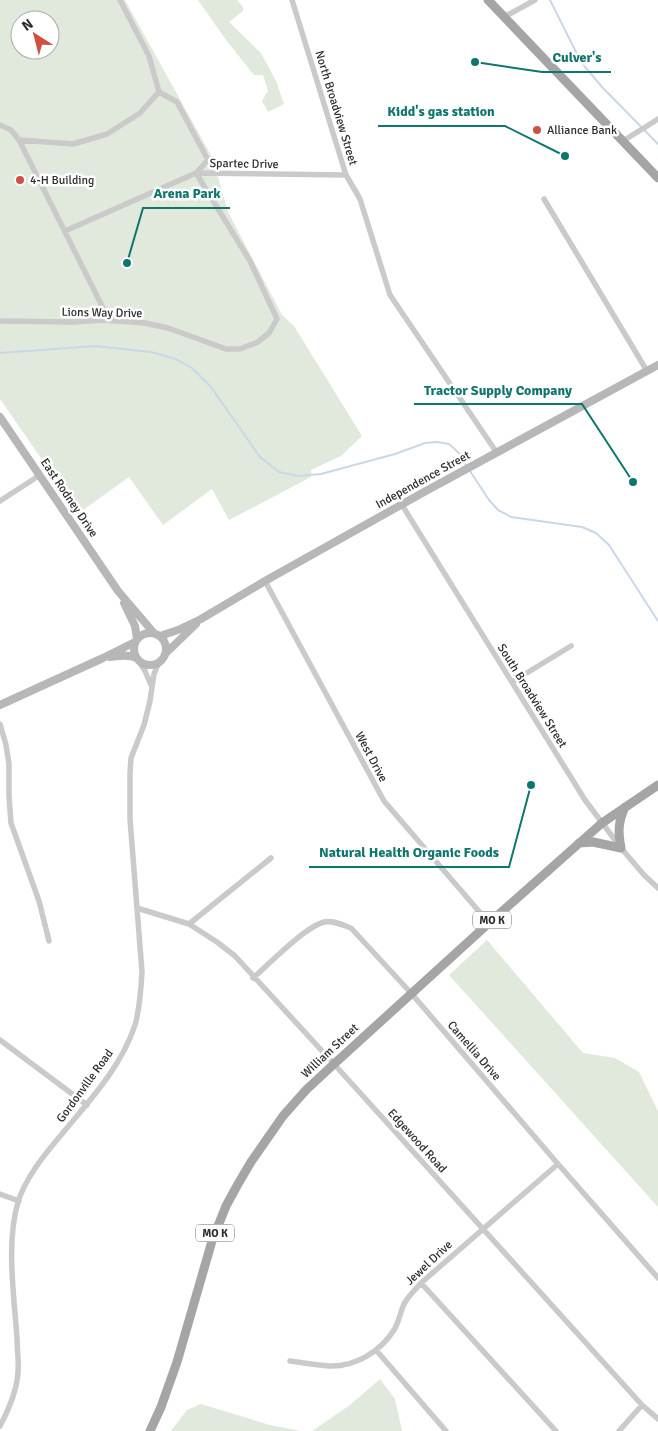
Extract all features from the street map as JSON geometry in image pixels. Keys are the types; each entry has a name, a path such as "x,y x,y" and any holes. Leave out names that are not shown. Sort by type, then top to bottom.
{"main road":[{"path":"488,0 658,178"},
{"name":"William Street","path":"150,1431 177,1362 212,1241 226,1206 251,1162 283,1116 306,1090 489,922 602,823 658,785"},
{"path":"579,844 593,842 621,848 620,818 625,807"}],"street":[{"path":"120,0 149,56 159,92 177,102 208,160 196,173"},
{"name":"North Broadview Street","path":"292,0 346,175 360,199 390,295 496,453"},
{"path":"504,17 535,0"},
{"path":"19,140 73,144 107,134 140,113 159,92"},
{"path":"622,141 658,119"},
{"path":"0,125 11,130 19,140 104,310 104,320"},
{"name":"Spartec Drive","path":"64,231 196,173 346,175"},
{"name":"Lions Way Drive","path":"0,321 74,322 104,320 145,323 168,328 226,350 258,342 270,332 277,319 250,261 196,173"},
{"path":"544,199 647,371"},
{"name":"Independence Street","path":"156,634 178,630 201,620 265,580 658,365"},
{"name":"East Rodney Drive","path":"0,416 119,592 156,634"},
{"path":"0,501 40,475"},
{"name":"South Broadview Street","path":"402,505 585,800 621,848 658,888"},
{"name":"West Drive","path":"265,580 384,801 489,922"},
{"name":"East Rodney Drive","path":"119,592 135,626 136,640"},
{"name":"Independence Street","path":"165,654 201,620"},
{"path":"0,705 103,658 136,640 142,634 156,634 165,642 165,654 159,662 151,665 145,664 132,656 103,658"},
{"path":"136,640 134,653 152,686"},
{"path":"512,682 571,646"},
{"name":"Gordonville Road","path":"0,1426 14,1394 18,1372 11,1254 12,1229 19,1201 34,1170 46,1152 87,1104 118,1062 135,1025 141,994 142,972 130,819 131,758 144,725 154,674 159,662"},
{"path":"0,724 9,764 11,823 39,901 49,941"},
{"path":"188,924 271,858"},
{"name":"Edgewood Road","path":"137,908 188,924 229,952 334,1064 642,1405 658,1419"},
{"name":"Camellia Drive","path":"253,978 309,929 325,922 338,923 351,928 411,993 658,1278"},
{"path":"0,1040 87,1104"},
{"name":"Jewel Drive","path":"290,1361 329,1366 339,1365 362,1358 376,1350 395,1328 404,1304 421,1283 482,1228 558,1164"},
{"path":"0,1194 19,1201"},
{"path":"421,1283 556,1431"},
{"path":"376,1350 446,1431"},
{"path":"619,1431 642,1405"}],"shaded area":[{"path":"0,0 125,0 213,159 228,212 282,315 294,326 362,436 341,456 311,470 311,477 229,520 212,489 163,525 129,477 79,513 0,399"},
{"path":"198,0 237,0 243,7 243,11 229,22 261,53 276,81 284,104 268,112 262,101 268,91 263,75 254,75"},
{"path":"487,940 583,1053 615,1058 639,1072 658,1111 658,1207 449,975"},
{"path":"380,1379 395,1399 402,1431 312,1431 350,1405"},
{"path":"201,1404 270,1425 301,1431 171,1431 187,1410"}],"waterway":[{"path":"550,0 581,62 602,87 658,144"},
{"path":"0,353 95,346 151,352 176,359 192,368 211,387 260,457 279,472 298,476 321,474 395,454 425,443 437,442 449,444 459,453 467,467"},
{"path":"470,471 489,500 498,510 511,517 582,527 596,533 609,545 658,621"}],"place":[{"name":"Culver's","path":"475,62"},
{"name":"Alliance Bank","path":"537,130"},
{"name":"Kidd's gas station","path":"565,156"},
{"name":"4-H Building","path":"20,180"},
{"name":"Arena Park","path":"127,263"},
{"name":"Tractor Supply Company","path":"633,482"},
{"name":"Natural Health Organic Foods","path":"531,785"}]}
